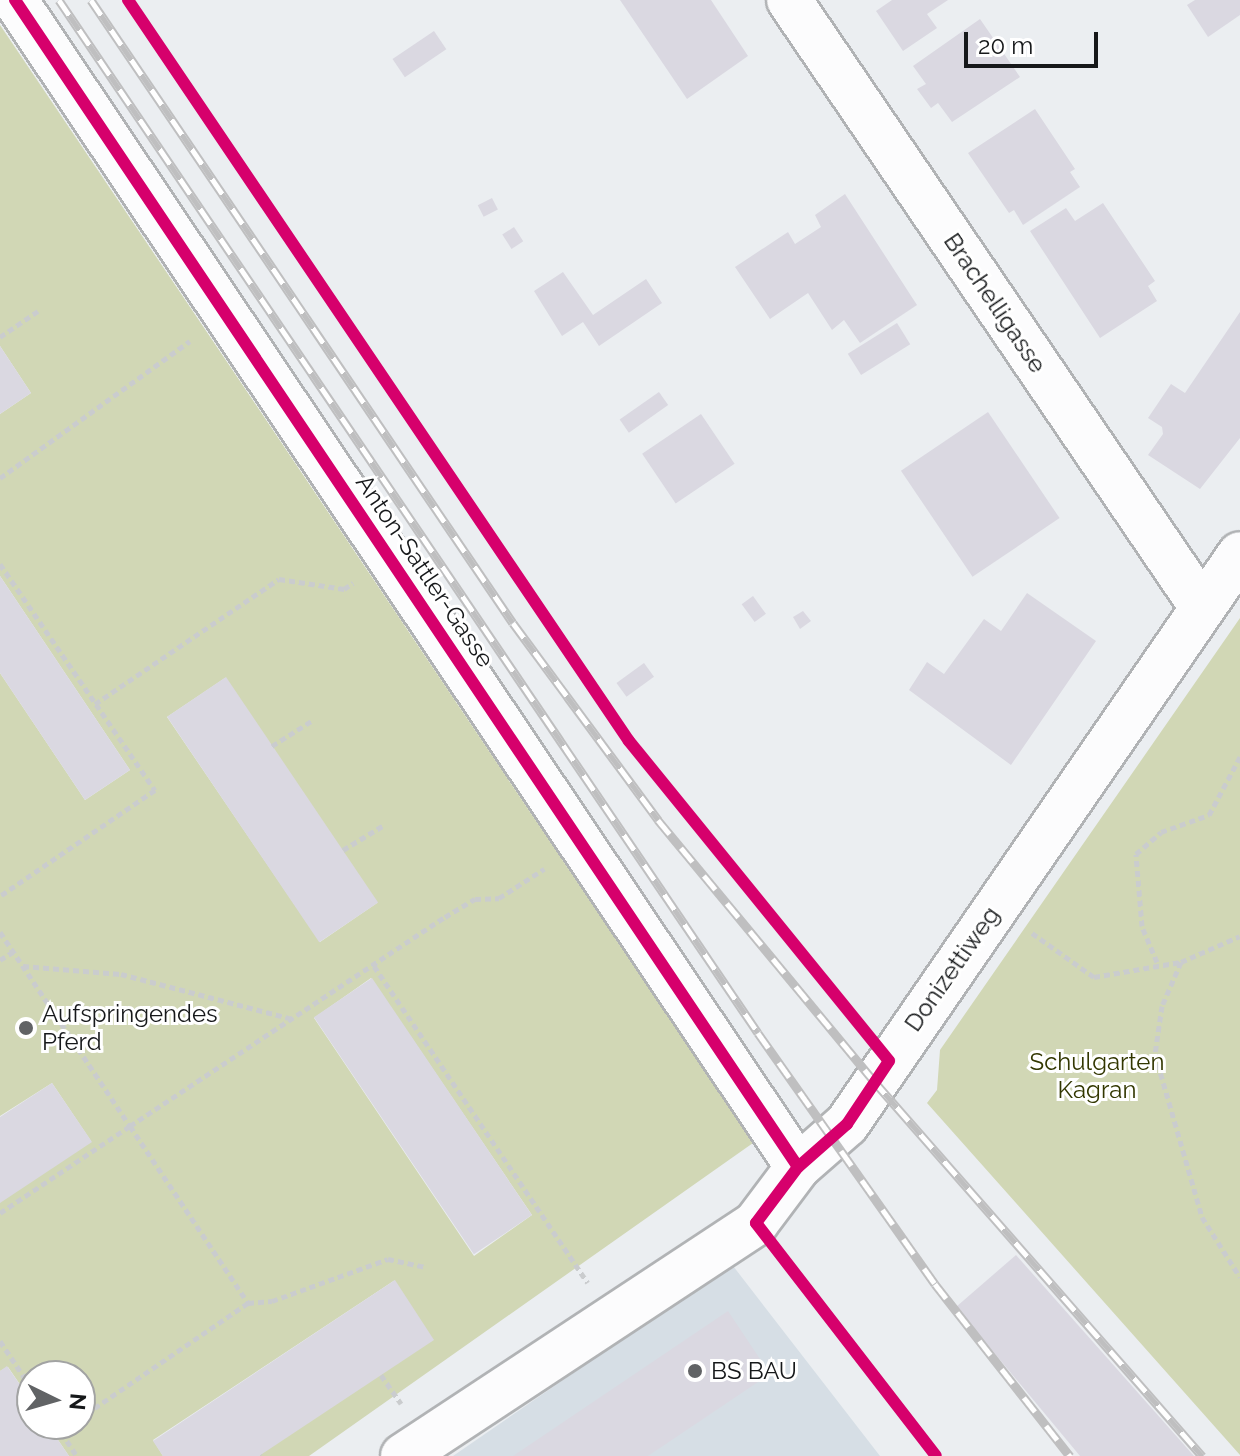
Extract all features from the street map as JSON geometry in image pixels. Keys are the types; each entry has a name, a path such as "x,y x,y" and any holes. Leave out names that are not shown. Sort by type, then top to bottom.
{"street":[{"name":"Anton-Sattler-Gasse","path":"15,0 798,1167"},
{"name":"Brachelligasse","path":"789,0 1202,607"},
{"name":"Donizettiweg","path":"406,1435 756,1223 798,1167 847,1124 1240,554"}],"path":[{"path":"0,337 38,311"},
{"path":"0,478 228,314"},
{"path":"95,704 279,579 344,589 390,558"},
{"path":"0,564 25,607 155,790 0,896"},
{"path":"272,746 313,720"},
{"path":"1157,963 1142,926 1136,854 1161,832 1209,815 1240,757"},
{"path":"343,850 384,825"},
{"path":"0,1213 475,899 499,898 581,844"},
{"path":"995,907 1094,977 1157,963 1181,962 1240,936"},
{"path":"0,932 248,1303"},
{"path":"0,960 13,952"},
{"path":"1181,962 1162,1006 1155,1054 1202,1217 1240,1277"},
{"path":"22,966 121,974 293,1019"},
{"path":"374,966 592,1288"},
{"path":"398,1017 405,1013"},
{"path":"500,1167 506,1162"},
{"path":"41,1176 45,1183"},
{"path":"96,1407 248,1303 272,1301 388,1259 426,1267"},
{"path":"0,1341 16,1365"},
{"path":"381,1375 406,1435"},
{"path":"63,1440 77,1456"}],"shaded area":[{"name":"BS BAU","path":"730,1262 880,1456 453,1456 701,1285"}],"green space":[{"path":"0,25 753,1143 309,1456 259,1456 395,1280 153,1440 163,1456 69,1456 58,1440 96,1440 96,1360 16,1360 16,1379 8,1367 0,1371 0,1201 91,1141 52,1083 0,1116 0,673 85,800 130,770 0,576 0,414 31,393 0,346","holes":["225,678 377,903 320,942 167,717","371,978 532,1215 474,1256 314,1018"]},
{"name":"Schulgarten Kagran","path":"1240,618 1240,1455 927,1103 937,1090 940,1050"}],"building":[{"path":"620,0 711,0 748,56 687,99"},
{"path":"892,0 948,0 927,14 937,28 903,51 876,11"},
{"path":"1195,0 1240,0 1240,15 1208,37 1187,5"},
{"path":"980,19 1020,77 952,122 938,103 931,108 917,89 926,84 913,66"},
{"path":"434,31 446,49 405,77 393,59"},
{"path":"1035,109 1075,169 1070,172 1080,187 1023,225 1014,210 1009,213 968,153"},
{"path":"845,194 917,305 860,343 844,320 832,330 808,293 770,319 735,267 788,232 795,244 821,227 815,215"},
{"path":"492,198 498,210 484,217 478,205"},
{"path":"1103,203 1155,281 1148,286 1157,301 1100,338 1030,231 1066,208 1075,221"},
{"path":"514,227 523,241 512,249 502,235"},
{"path":"563,272 593,315 646,279 662,303 599,346 583,322 562,336 534,291"},
{"path":"1240,312 1240,438 1200,489 1148,455 1163,434 1162,427 1148,418 1171,384 1185,393"},
{"path":"897,323 910,344 861,375 848,354"},
{"path":"0,346 31,393 0,414"},
{"path":"659,392 668,405 629,433 620,420"},
{"path":"988,412 1060,518 973,577 901,471"},
{"path":"701,414 735,464 676,503 642,454"},
{"path":"0,576 130,770 85,800 0,673"},
{"path":"1027,593 1096,641 1011,765 909,690 927,662 944,674 984,619 1001,631"},
{"path":"753,596 766,614 755,622 742,604"},
{"path":"803,611 811,621 800,629 793,617"},
{"path":"644,663 654,677 626,697 616,683"},
{"path":"226,677 378,902 319,942 167,717"},
{"path":"372,978 532,1215 474,1254 314,1017"},
{"path":"52,1083 92,1142 0,1203 0,1117"},
{"path":"1016,1255 1194,1456 1080,1456 956,1307"},
{"path":"395,1280 434,1340 259,1456 163,1456 153,1441"},
{"path":"728,1311 770,1374 648,1456 513,1456"},
{"path":"7,1366 16,1379 16,1440 58,1440 69,1456 0,1456 0,1371"}],"railway":[{"path":"59,0 758,1033 935,1284 1070,1456"},
{"path":"91,0 513,623 658,820 873,1080 1202,1456"}],"cycle path":[{"path":"15,0 798,1167"},
{"path":"128,0 629,741 889,1061 847,1124 798,1167 756,1223 936,1456"}],"place":[{"name":"Aufspringendes Pferd","path":"26,1028"},
{"name":"BS BAU","path":"695,1371"}]}
